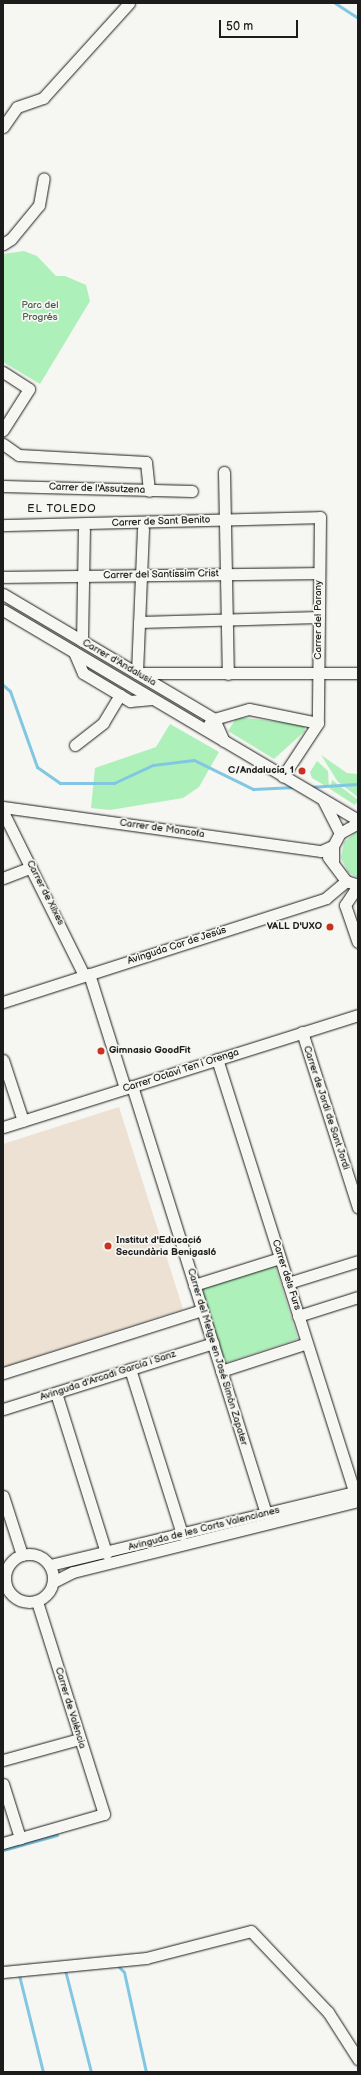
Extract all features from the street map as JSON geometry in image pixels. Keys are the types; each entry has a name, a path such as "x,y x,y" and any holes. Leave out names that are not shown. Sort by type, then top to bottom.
{"street":[{"path":"3,127 17,107 42,98 129,3"},
{"path":"3,244 11,240 38,205 44,178"},
{"path":"3,372 29,389 3,430"},
{"path":"3,444 19,454 146,462 149,491"},
{"path":"224,472 228,674"},
{"name":"Carrer de l'Assutzena","path":"3,486 192,491"},
{"name":"Carrer de Sant Benito","path":"3,525 320,517"},
{"name":"Carrer del Parany","path":"318,723 320,517"},
{"path":"143,529 137,673 358,673"},
{"path":"82,640 84,530"},
{"name":"Carrer del Santíssim Crist","path":"3,578 319,573"},
{"name":"Carrer d'Andalusia","path":"3,594 214,719"},
{"name":"Carrer d'Andalusia","path":"3,610 358,821"},
{"path":"139,622 319,617"},
{"name":"Carrer d'Andalusia","path":"74,652 83,673 130,701 152,699"},
{"path":"75,745 103,723 120,695"},
{"path":"204,729 214,719 249,709 318,723 283,776"},
{"path":"214,719 224,741"},
{"path":"323,800 340,833"},
{"name":"Carrer de Moncofa","path":"3,807 322,851"},
{"name":"Carrer de Xilxes","path":"3,812 86,975 129,1087"},
{"path":"333,862 333,846 340,833 358,821"},
{"path":"333,846 322,851 333,862 346,881 358,886 345,905"},
{"path":"3,878 31,867"},
{"name":"Avinguda Cor de Jesús","path":"3,1002 326,898 346,881"},
{"path":"326,898 345,905"},
{"path":"345,905 358,942"},
{"name":"Carrer Octavi Ten i Orenga","path":"3,1127 358,1014"},
{"name":"Carrer de Jordi de Sant Jordi","path":"302,1032 358,1207"},
{"name":"Carrer dels Furs","path":"217,1059 298,1316 357,1494"},
{"path":"3,1060 23,1121"},
{"name":"Carrer del Metge en José Simón Zapater","path":"129,1087 213,1343 266,1514"},
{"path":"194,1285 280,1258"},
{"path":"288,1283 358,1261"},
{"path":"298,1316 358,1297"},
{"path":"3,1374 202,1310"},
{"name":"Avinguda d'Arcadi García i Sanz","path":"3,1409 213,1343"},
{"path":"221,1371 307,1343"},
{"path":"130,1369 182,1534"},
{"path":"56,1393 106,1553"},
{"name":"Avinguda de les Corts Valencianes","path":"50,1565 357,1494"},
{"name":"Avinguda de les Corts Valencianes","path":"53,1582 73,1572 357,1494"},
{"path":"3,1496 22,1554"},
{"path":"22,1554 38,1555 50,1565 53,1582 45,1596 37,1601 22,1601 7,1593 4,1576 10,1563 22,1554"},
{"name":"Carrer de València","path":"20,1838 104,1814 79,1739 37,1601"},
{"path":"3,1760 79,1739"},
{"path":"3,1784 20,1838 3,1843"},
{"path":"3,1972 146,1958 251,1931 328,2012 358,2059"}],"shaded area":[{"name":"Institut d'Educació Secundària Benigasló","path":"119,1107 183,1309 3,1367 3,1144"}],"green space":[{"name":"Parc del Progrés","path":"24,251 37,256 56,276 65,276 86,285 90,301 40,384 3,362 3,254"},
{"path":"237,717 304,725 305,731 274,759 228,731"},
{"path":"170,724 219,752 199,787 183,798 110,810 91,808 95,768 156,747"},
{"path":"321,755 347,773 358,774 358,797 338,782"},
{"path":"317,761 328,771 329,788 312,778 310,772"},
{"path":"332,780 358,800 355,805 330,789"},
{"path":"358,831 358,878 348,872 341,858 344,842"},
{"path":"275,1265 298,1339 225,1363 201,1288"}],"waterway":[{"path":"335,3 358,18"},
{"path":"3,685 10,691 37,767 60,783 114,783 153,765 194,760 253,789 295,787"},
{"path":"308,787 358,784"},
{"path":"3,1850 57,1835"},
{"path":"116,1964 124,1972 146,2072"},
{"path":"65,1970 91,2072"},
{"path":"19,1975 43,2072"}],"place":[{"name":"C/Andalucía, 1","path":"302,771"},
{"name":"VALL D'UXO","path":"330,927"},
{"name":"Gimnasio GoodFit","path":"101,1051"},
{"name":"Institut d'Educació Secundària Benigasló","path":"108,1246"}],"district":[{"name":"EL TOLEDO","path":"62,509"}]}
